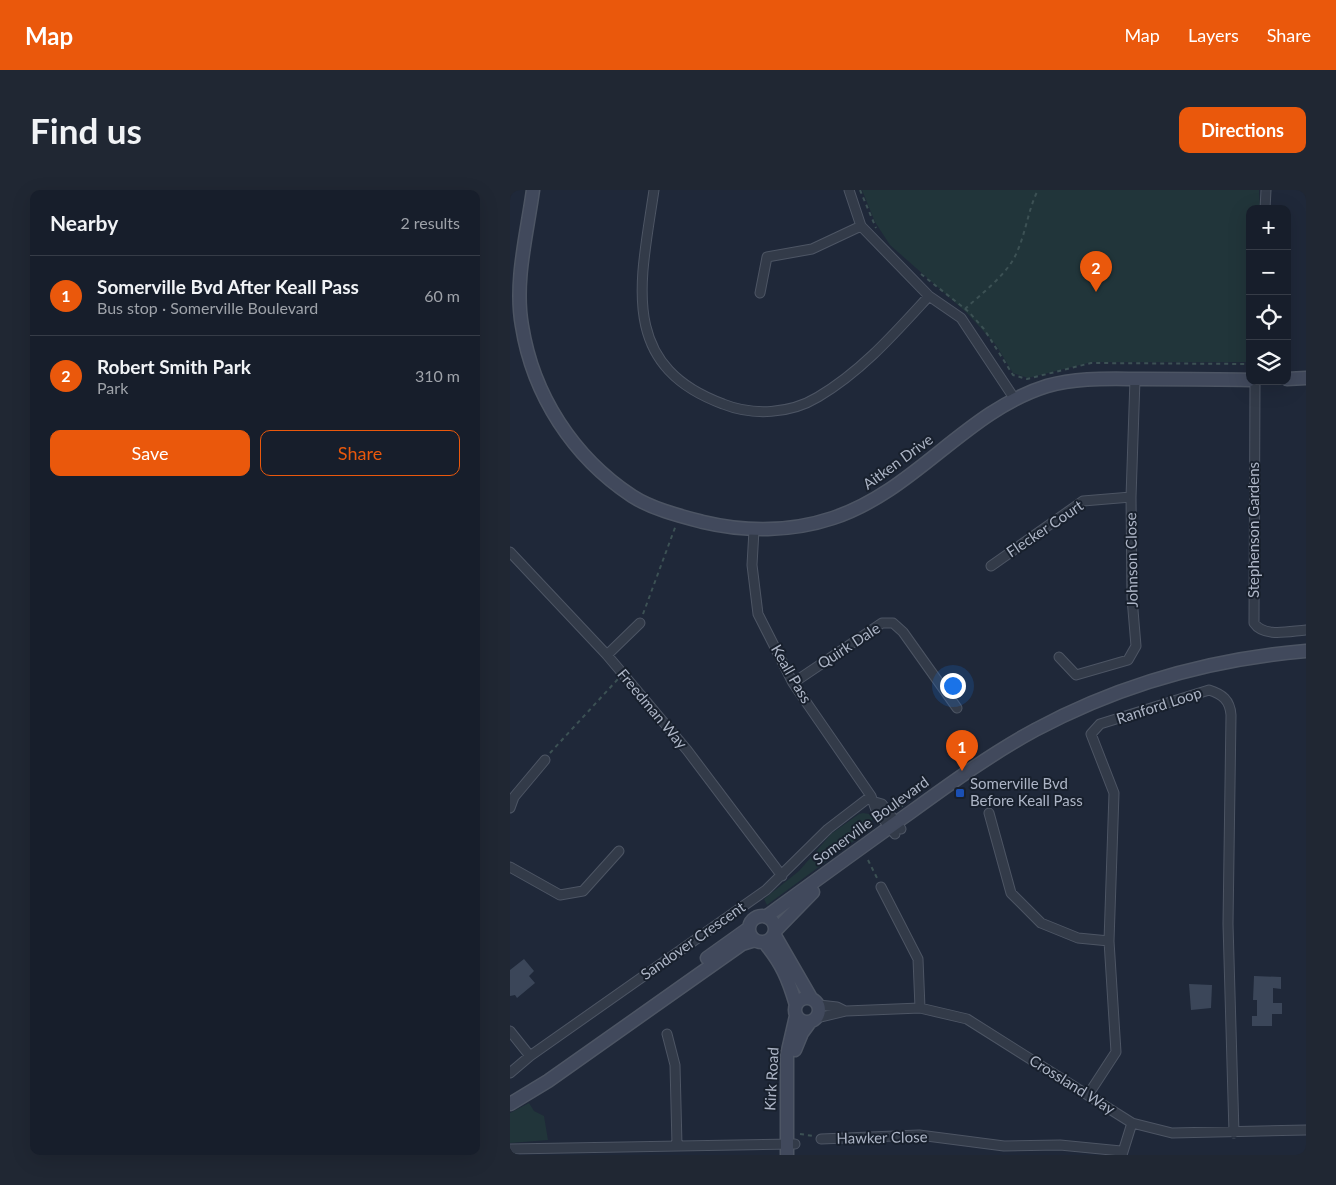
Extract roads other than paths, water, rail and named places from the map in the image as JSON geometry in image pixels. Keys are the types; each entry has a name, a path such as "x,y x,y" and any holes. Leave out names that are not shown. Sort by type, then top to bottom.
{"main road":[{"name":"Aitken Drive","path":"533,190 520,277 521,324 533,375 555,418 587,460 633,496 679,516 718,526 754,530 791,527 832,519 866,505 908,478 940,451 1014,398 1049,386 1079,379 1246,380"},
{"path":"1291,379 1306,378"},
{"name":"Somerville Boulevard","path":"510,1095 763,935 813,892 895,828 1002,749 1035,730 1109,697 1189,670 1251,657 1306,651"},
{"name":"Somerville Boulevard","path":"763,935 755,918 766,916 895,828 988,767 1043,734 1111,703 1206,673 1306,658"},
{"path":"766,916 774,921 763,935 814,1011"},
{"name":"Somerville Boulevard","path":"510,1104 548,1080 742,944 763,935"},
{"name":"Kirk Road","path":"763,935 788,977 796,1011 787,1055 793,1146"},
{"path":"804,998 814,1011 802,1021 796,1011 804,998"},
{"name":"Kirk Road","path":"793,1146 794,1061 798,1042 814,1011"}],"street":[{"path":"654,190 642,304 648,337 660,362 682,384 705,398 735,409 765,412 789,409 817,398 878,351 929,296"},
{"path":"849,190 861,226 929,296 958,316 980,345 1014,398"},
{"path":"1265,205 1266,190"},
{"path":"760,292 766,257 812,249 861,226"},
{"name":"Johnson Close","path":"1059,657 1076,675 1128,660 1136,646 1132,598 1131,497 1135,379"},
{"name":"Stephenson Gardens","path":"1255,385 1254,623 1261,631 1268,632 1306,630"},
{"name":"Flecker Court","path":"991,566 1083,501 1131,497"},
{"name":"Keall Pass","path":"754,530 752,565 758,614 793,683 873,799 876,810 895,828"},
{"name":"Freedman Way","path":"510,552 607,655 687,750 782,876"},
{"path":"607,655 640,623"},
{"name":"Quirk Dale","path":"793,683 882,623 894,623 903,632 957,708"},
{"name":"Ranford Loop","path":"1088,1095 1116,1052 1109,940 1114,794 1091,734 1100,724 1209,690 1222,694 1230,705 1231,715 1228,924 1234,1133"},
{"path":"510,808 514,797 544,760"},
{"name":"Sandover Crescent","path":"510,1074 530,1056 758,896 782,876 828,829 873,799"},
{"path":"989,813 1011,893 1041,923 1078,938 1109,940"},
{"path":"510,867 560,895 583,891 619,851"},
{"path":"881,886 918,959 920,1008"},
{"name":"Crossland Way","path":"814,1011 837,1007 846,1011 920,1008 967,1019 1132,1123 1172,1133 1306,1130"},
{"path":"510,1032 530,1056"},
{"path":"667,1034 675,1065 678,1145"},
{"path":"1122,1153 1132,1123"},
{"name":"Hawker Close","path":"822,1140 918,1135 1004,1150 1060,1145 1122,1153"},
{"path":"510,1149 678,1145 793,1146"}],"place":[{"name":"Robert Smith Park","path":"1096,292"},
{"name":"Somerville Bvd After Keall Pass","path":"962,771"},
{"name":"Somerville Bvd Before Keall Pass","path":"960,793"}]}
